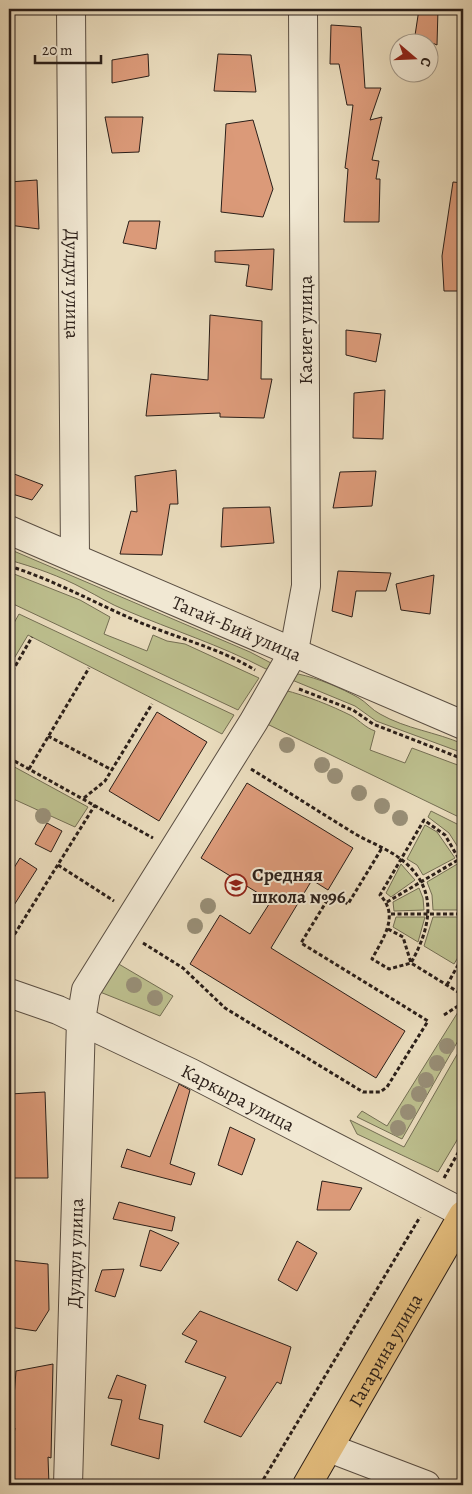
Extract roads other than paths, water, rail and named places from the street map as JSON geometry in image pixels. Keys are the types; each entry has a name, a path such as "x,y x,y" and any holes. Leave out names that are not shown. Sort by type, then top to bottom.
{"main road":[{"name":"Гагарина улица","path":"306,1485 330,1448 463,1214"}],"street":[{"name":"Дулдул улица","path":"72,9 75,558"},
{"name":"Касиет улица","path":"173,850 294,651 306,586 304,9"},
{"name":"Тагай-Бий улица","path":"9,530 463,725"},
{"name":"Дулдул улица","path":"68,1485 81,1020 86,990 173,850"},
{"name":"Каркыра улица","path":"9,993 81,1020 191,1073 463,1214"},
{"path":"330,1448 426,1485"}],"place":[{"name":"Средняя школа №96","path":"236,885"}]}
